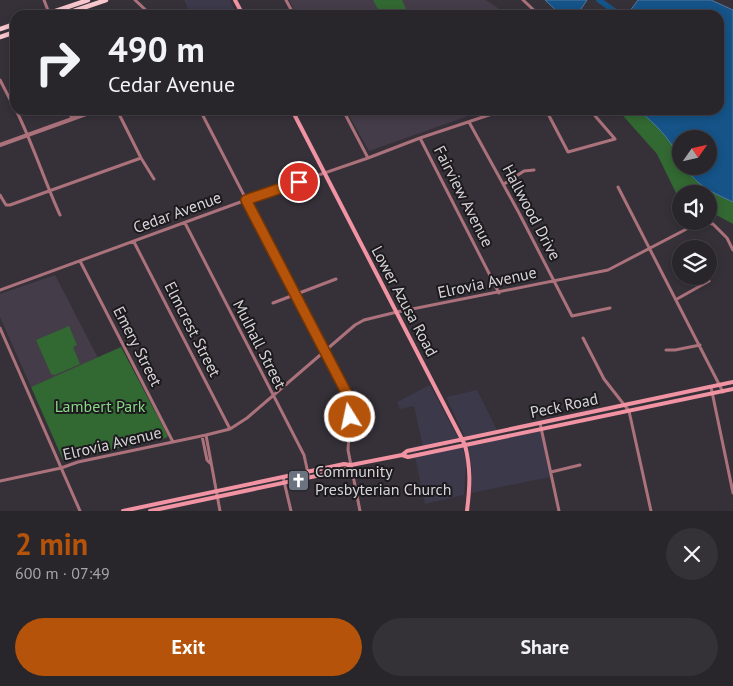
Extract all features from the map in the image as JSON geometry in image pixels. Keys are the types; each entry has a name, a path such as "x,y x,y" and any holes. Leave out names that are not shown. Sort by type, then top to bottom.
{"main road":[{"path":"61,10 88,0"},
{"path":"77,10 106,0"},
{"name":"Lower Azusa Road","path":"295,115 465,445 470,478 468,511"},
{"name":"Peck Road","path":"123,511 344,464 351,465 402,455 407,451 733,382"},
{"name":"Peck Road","path":"402,455 408,457 733,390"},
{"name":"Peck Road","path":"150,511 309,478 347,469 351,465"}],"street":[{"path":"135,0 146,10"},
{"path":"523,0 533,10"},
{"path":"0,80 10,99"},
{"path":"18,115 28,134 49,192 60,215"},
{"path":"0,145 81,115"},
{"path":"120,115 154,179"},
{"path":"203,115 346,392 350,417 348,450 360,511"},
{"path":"346,115 368,158"},
{"name":"Cedar Avenue","path":"0,290 246,200 489,115"},
{"path":"549,115 568,152 615,139 594,115"},
{"name":"Hallwood Drive","path":"469,122 555,280 572,316 610,308"},
{"name":"Fairview Avenue","path":"420,138 499,293"},
{"path":"0,195 6,205 10,205 141,158"},
{"path":"504,184 524,172 534,170"},
{"path":"618,186 723,392"},
{"name":"Elrovia Avenue","path":"0,481 230,429 247,418 355,325 364,320 608,270 700,222 713,224 727,238 733,250"},
{"name":"Mulhall Street","path":"185,223 304,455 309,478"},
{"name":"Elmcrest Street","path":"134,242 230,429"},
{"name":"Emery Street","path":"80,261 173,442"},
{"path":"273,303 336,280"},
{"path":"677,299 702,285"},
{"path":"0,328 80,511"},
{"path":"583,338 604,379 630,411 651,511"},
{"path":"666,350 700,345"},
{"path":"711,387 733,494"},
{"path":"540,423 559,511"},
{"path":"204,436 207,460 210,464 220,511"},
{"path":"551,472 580,465"},
{"path":"284,477 290,511"},
{"path":"156,504 157,510"}],"shaded area":[{"path":"184,0 230,0 234,9 231,10 189,10"},
{"path":"289,0 486,0 501,10 294,10"},
{"path":"349,115 471,115 369,151"},
{"path":"55,275 98,358 31,387 0,317 0,294"},
{"path":"430,385 458,438 423,447 414,406 400,409 397,402"},
{"path":"477,390 497,430 465,437 446,397"},
{"path":"541,430 551,477 471,493 472,470 468,446"},
{"path":"463,447 466,464 464,495 425,504 415,457"}],"green space":[{"path":"373,0 402,0 407,10 378,10"},
{"path":"622,115 644,115 658,126 672,143 672,175 691,175 702,185 672,185 657,154"},
{"path":"717,194 733,202 733,224 717,215"},
{"path":"69,326 77,345 73,347 80,364 55,375 51,374 36,340"},
{"name":"Lambert Park","path":"121,347 168,436 64,462 31,387"}],"water":[{"path":"545,0 587,0 580,10 556,10"},
{"path":"638,0 711,0 733,10 733,202 717,194 717,185 702,185 691,175 718,175 718,130 672,130 672,145 644,115 724,115 724,10 631,10"}],"waterway":[{"path":"599,0 613,10"}],"place":[{"name":"Community Presbyterian Church","path":"299,480"}],"route":[{"path":"299,182 246,200 346,392 350,417"}]}
